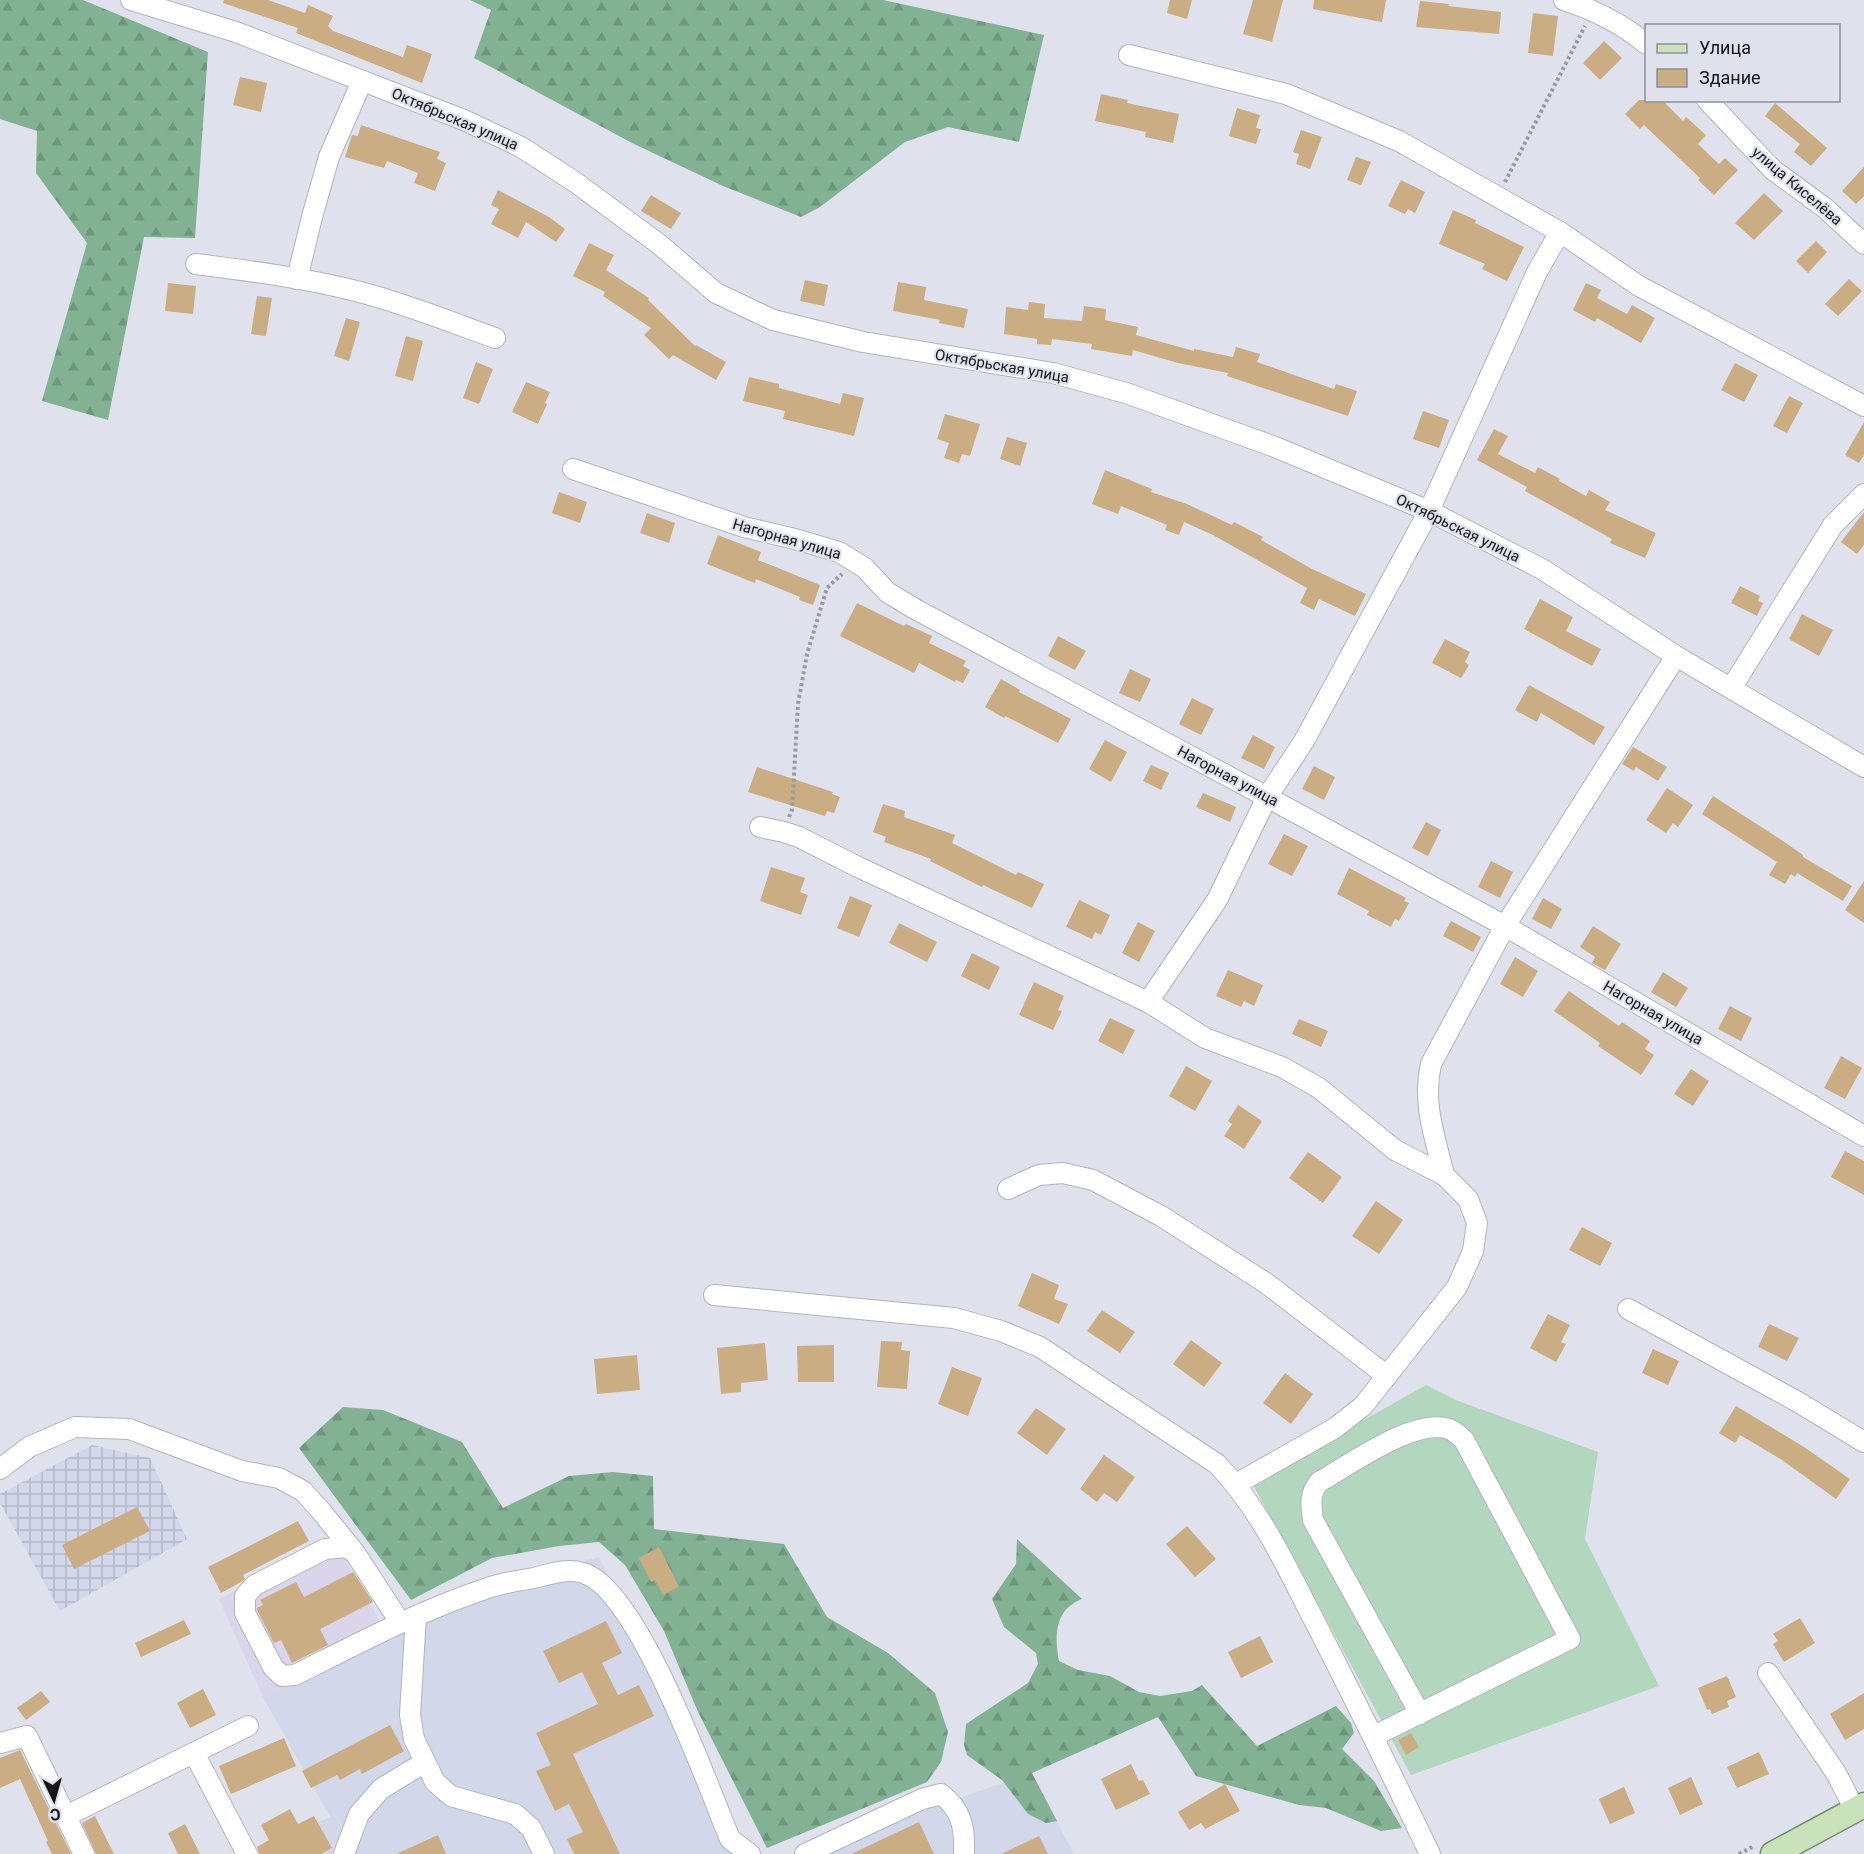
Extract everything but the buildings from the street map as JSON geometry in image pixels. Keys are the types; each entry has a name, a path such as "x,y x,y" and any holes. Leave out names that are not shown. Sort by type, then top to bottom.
{"main road":[{"path":"1773,1854 1860,1808"}],"street":[{"name":"Октябрьская улица","path":"131,0 236,32 464,120 521,147 622,216 716,293 773,320 863,342 1053,373 1126,393 1275,447 1429,511 1542,569 1676,656 1864,767"},
{"path":"1564,0 1594,10 1631,30 1645,42"},
{"path":"1129,55 1286,94 1399,141 1560,232 1639,286 1864,406"},
{"path":"297,279 329,157 362,81"},
{"name":"улица Киселёва","path":"1709,102 1738,136 1773,170 1825,208 1864,244"},
{"path":"1148,1002 1217,900 1267,796 1304,741 1429,511 1537,272 1560,232"},
{"path":"196,264 297,279 359,292 425,312 495,338"},
{"name":"Нагорная улица","path":"573,469 744,527 839,552 865,568 887,592 915,609 1267,796 1505,926 1864,1136"},
{"path":"1732,687 1833,525 1864,494"},
{"path":"1444,1175 1428,1107 1426,1083 1431,1064 1505,926 1676,656"},
{"path":"760,827 784,832 1148,1002 1205,1038 1282,1067 1319,1088 1395,1150 1444,1175 1468,1199 1477,1223 1473,1251 1457,1287 1363,1406 1335,1428 1236,1484"},
{"path":"1008,1189 1039,1175 1063,1173 1093,1180 1161,1216 1266,1283 1387,1376"},
{"path":"714,1294 954,1318 1001,1330 1040,1347 1218,1464 1236,1484 1273,1541 1374,1737 1430,1854"},
{"path":"1629,1309 1798,1402 1864,1442"},
{"path":"0,1469 29,1447 75,1427 129,1429 242,1471 279,1478 303,1491 408,1619 410,1715 414,1739 435,1782 451,1796 469,1803 494,1806 515,1814 531,1828 544,1854"},
{"path":"1374,1737 1420,1714 1570,1639 1464,1440 1452,1430 1440,1427 1424,1428 1401,1435 1319,1482 1312,1491 1311,1502 1314,1520 1420,1714"},
{"path":"355,1553 346,1546 325,1549 255,1584 245,1596 245,1613 273,1667 282,1676 295,1675 408,1619 487,1588 560,1572 582,1573 602,1583 632,1621 668,1689 730,1839 750,1854"},
{"path":"1768,1672 1860,1808"},
{"path":"66,1816 248,1726"},
{"path":"0,1743 27,1736 84,1854"},
{"path":"194,1753 247,1854"},
{"path":"344,1854 359,1814 381,1789 425,1762"},
{"path":"805,1854 922,1799 941,1794 953,1803 965,1832 964,1854"}],"path":[{"path":"1497,196 1594,10"},
{"path":"784,832 792,810 798,704 807,654 827,588 838,575 865,568"}],"shaded area":[{"path":"92,1445 150,1458 187,1539 60,1611 0,1503 0,1494"},
{"path":"334,1541 391,1640 263,1697 219,1599"},
{"path":"599,1557 742,1854 265,1854 262,1848 330,1817 263,1697 391,1640 419,1607"},
{"path":"1031,1773 1074,1854 798,1854"}],"green space":[{"path":"0,0 83,0 208,52 195,238 144,237 108,420 42,401 87,243 36,173 37,131 0,119"},
{"path":"470,0 883,0 1044,35 1019,142 948,127 905,142 820,207 801,217 723,186 632,143 474,58 491,10"},
{"path":"1426,1385 1456,1400 1598,1452 1585,1539 1659,1686 1411,1775 1252,1483"},
{"path":"343,1407 383,1410 462,1442 503,1508 569,1476 613,1472 653,1476 654,1529 784,1544 827,1617 888,1653 935,1693 948,1732 941,1762 927,1782 767,1848 698,1712 664,1631 625,1565 599,1542 559,1546 492,1558 411,1600 299,1448"},
{"path":"1017,1539 1082,1599 1066,1609 1058,1624 1059,1661 1078,1670 1110,1676 1139,1692 1160,1696 1192,1691 1202,1685 1257,1746 1336,1706 1351,1723 1354,1733 1342,1749 1374,1781 1402,1828 1381,1831 1326,1808 1299,1805 1196,1776 1158,1717 1032,1773 1057,1821 1046,1823 1028,1814 1002,1780 967,1755 964,1745 966,1724 1028,1683 1038,1664 1036,1653 1004,1627 992,1599 1016,1564"}]}
